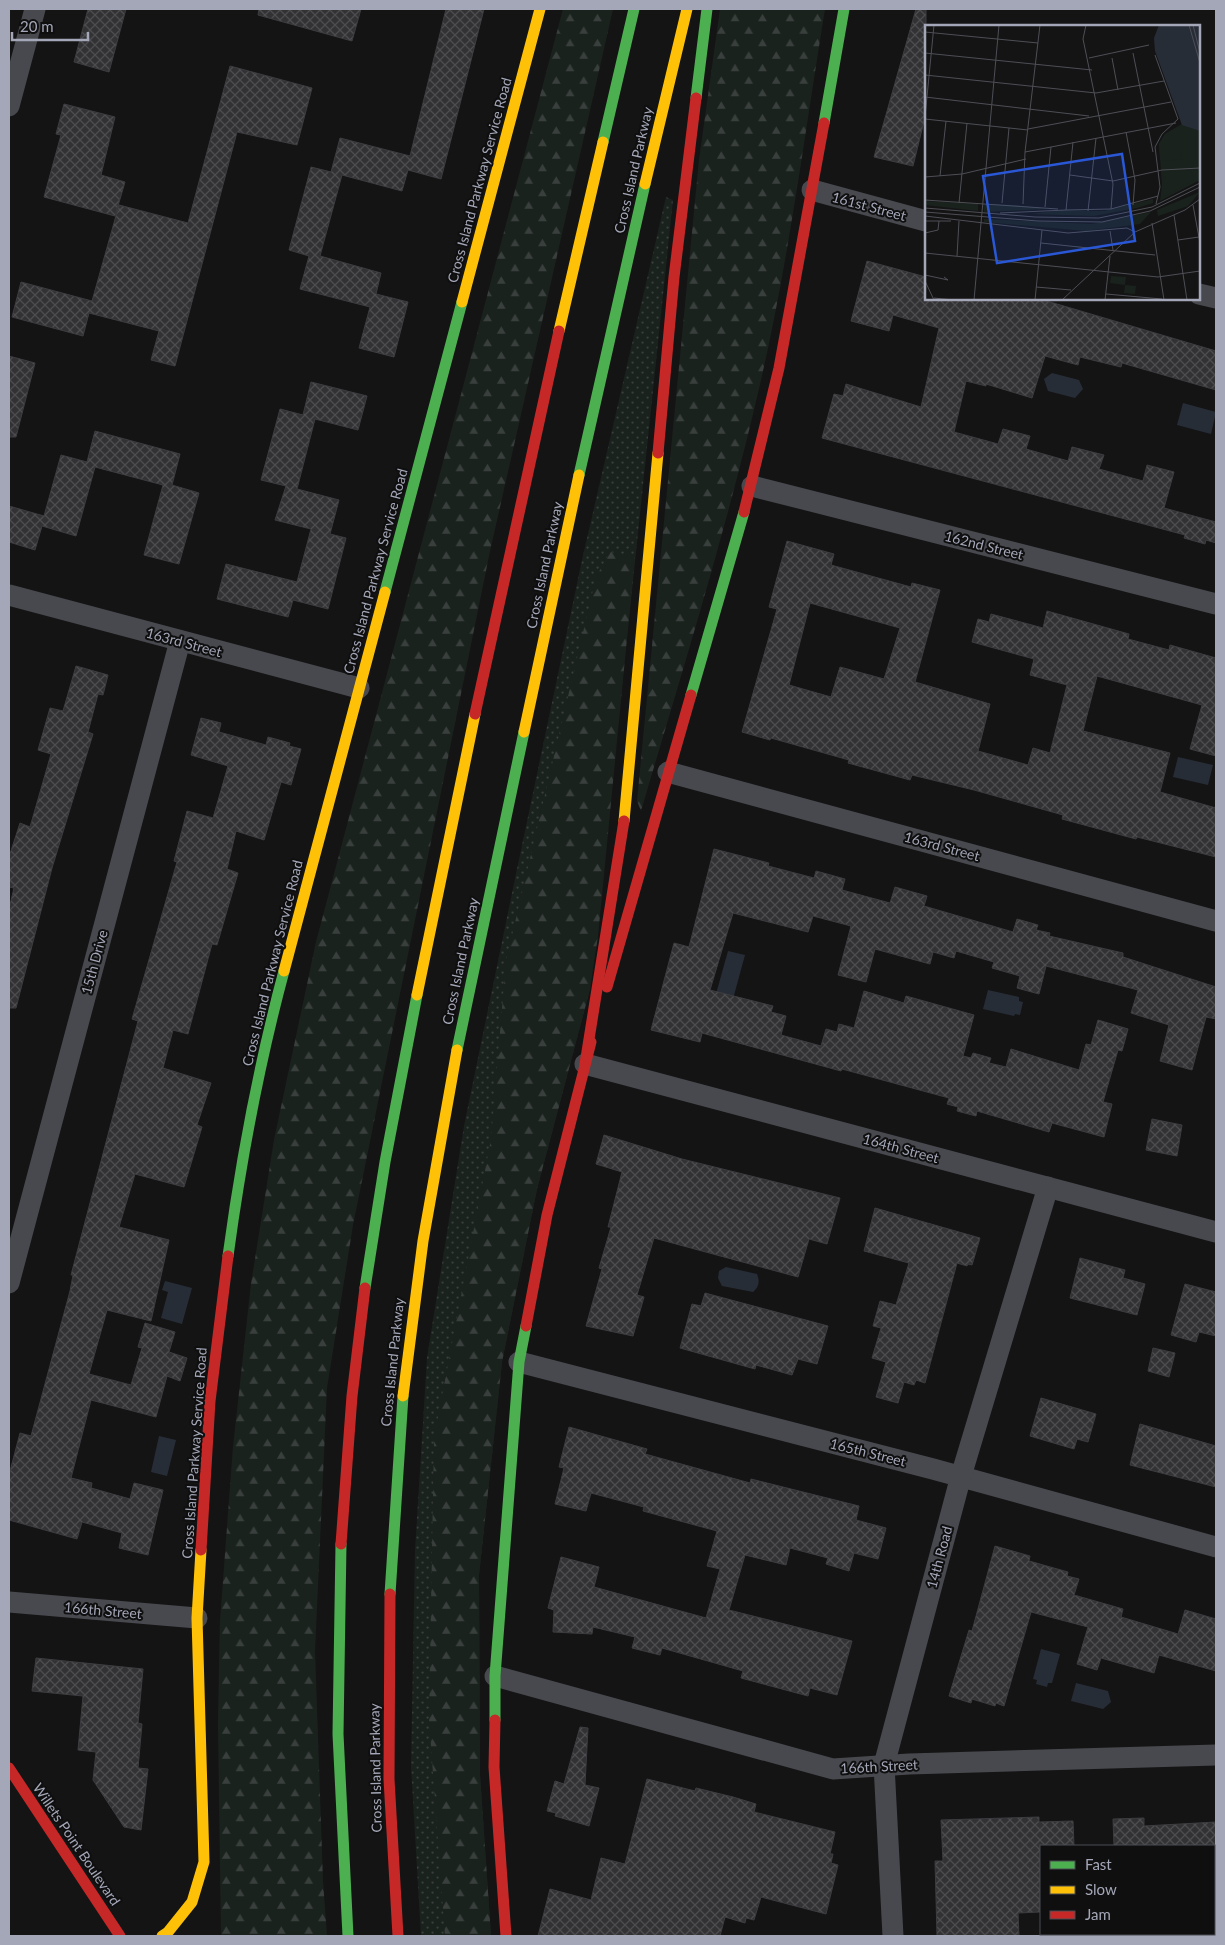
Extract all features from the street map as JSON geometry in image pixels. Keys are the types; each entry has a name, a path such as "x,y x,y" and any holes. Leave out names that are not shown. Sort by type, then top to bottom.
{"main road":[{"name":"Cross Island Parkway Service Road","path":"162,1936 168,1932 192,1902 204,1862 197,1618 210,1401 236,1196 267,1035 540,9"},
{"path":"348,1936 339,1772 340,1589 348,1440 370,1254 396,1103 484,676 570,285 634,9"},
{"name":"Cross Island Parkway","path":"398,1936 389,1760 390,1580 401,1412 422,1243 449,1093 549,614 606,352 687,9"},
{"path":"585,1064 623,826 674,277 707,9"},
{"path":"506,1936 494,1767 495,1676 519,1362 547,1215 585,1064 752,486 778,379 844,9"},
{"name":"Willets Point Boulevard","path":"9,1768 120,1936"}],"street":[{"path":"9,106 35,9"},
{"name":"161st Street","path":"812,190 925,221"},
{"path":"1200,294 1216,298"},
{"name":"162nd Street","path":"752,486 1216,604"},
{"name":"163rd Street","path":"9,595 359,688"},
{"name":"15th Drive","path":"9,1283 180,641"},
{"name":"163rd Street","path":"668,772 1216,921"},
{"name":"164th Street","path":"585,1064 1216,1232"},
{"name":"14th Road","path":"893,1936 884,1765 961,1476 1048,1187"},
{"name":"165th Street","path":"519,1362 961,1476 1216,1547"},
{"name":"166th Street","path":"9,1602 197,1618"},
{"name":"166th Street","path":"495,1676 832,1769 884,1765 1216,1755"}],"green space":[{"path":"563,9 613,9 490,551 353,1225 327,1388 315,1651 323,1881 327,1936 221,1936 218,1722 220,1621 233,1447 251,1284 274,1140 316,942"},
{"path":"720,9 825,9 780,288 761,380 720,542 641,811 637,801 699,160"},
{"path":"666,197 673,200 590,989 537,1189 502,1362 479,1575 480,1775 491,1936 421,1936 411,1766 415,1551 427,1358 464,1126 582,560"},
{"path":"610,552 635,556 598,936 590,989 537,1189 502,1362 479,1575 480,1775 491,1936 445,1936 429,1719 434,1438 491,1139 506,961 596,577"}],"shaded area":[{"path":"1052,373 1079,380 1083,389 1075,398 1048,391 1044,379"},
{"path":"1183,403 1216,412 1211,434 1177,425"},
{"path":"1178,757 1213,765 1208,785 1173,777"},
{"path":"728,951 745,955 733,999 716,994"},
{"path":"988,990 1019,997 1019,1001 1023,1002 1020,1015 1015,1014 1014,1016 983,1009"},
{"path":"726,1267 757,1274 759,1282 757,1288 753,1292 722,1286 718,1278 719,1271"},
{"path":"165,1281 192,1288 182,1324 161,1318 168,1292 162,1290"},
{"path":"159,1436 176,1440 167,1476 151,1472"},
{"path":"1041,1649 1060,1654 1052,1683 1048,1683 1047,1687 1036,1684 1037,1680 1033,1679"},
{"path":"1076,1683 1108,1691 1111,1702 1103,1709 1071,1701"}],"building":[{"path":"88,9 126,9 109,72 74,62"},
{"path":"259,9 361,9 352,41 258,15"},
{"path":"446,9 484,9 441,179 408,170 402,191 342,175 320,256 381,273 376,294 408,302 394,357 359,348 370,307 300,289 309,256 289,250 311,167 331,172 340,138 410,156"},
{"path":"916,9 926,9 925,117 913,166 874,157"},
{"path":"230,66 312,88 297,145 237,132 175,366 151,360 159,331 89,313 83,336 12,317 21,282 92,301 119,205 188,223"},
{"path":"64,104 115,117 101,175 125,182 115,216 44,197 61,135 56,134"},
{"path":"867,261 925,277 925,300 1043,300 1216,351 1216,390 1122,363 1121,367 1080,357 1078,365 1045,356 1032,398 986,384 986,386 966,381 954,432 998,444 1003,429 1030,436 1026,449 1068,461 1072,447 1104,455 1099,469 1143,481 1147,465 1174,472 1164,508 1216,522 1216,543 1206,540 1205,544 1184,538 1185,535 822,438 834,394 843,396 846,384 921,407 939,328 893,315 889,331 851,321"},
{"path":"9,356 35,363 16,437 9,437"},
{"path":"311,382 367,396 358,430 315,419 297,489 339,500 330,534 346,538 328,609 293,600 288,617 217,599 226,564 297,582 311,529 275,520 286,486 261,480 280,409 303,415"},
{"path":"95,431 180,454 172,485 199,493 179,564 144,555 163,485 95,467 76,536 42,526 35,550 9,542 9,506 44,516 61,455 87,462"},
{"path":"787,541 834,554 831,565 911,587 912,583 940,590 915,682 990,704 978,751 1028,765 1033,748 1050,753 1067,685 1030,675 1034,659 972,642 978,619 989,622 991,614 1043,628 1047,611 1129,634 1128,639 1169,650 1170,645 1216,658 1216,756 1190,749 1202,705 1097,676 1083,731 1170,753 1160,792 1216,808 1216,857 1137,837 1136,839 1062,819 1063,815 974,790 912,775 910,780 848,763 849,760 771,738 770,740 742,732 777,609 769,607","holes":["810,603 900,628 884,679 840,667 831,697 789,685"]},
{"path":"76,666 108,675 103,695 98,694 88,732 93,734 52,868 16,1008 9,1008 9,909 14,888 9,887 9,857 20,823 30,827 51,754 38,750 50,708 63,711"},
{"path":"201,718 221,723 219,732 266,745 268,737 290,743 289,746 301,749 291,785 281,782 264,840 236,831 227,869 238,873 217,945 212,944 188,1034 173,1030 163,1068 211,1083 197,1125 202,1127 184,1187 135,1174 119,1227 169,1240 151,1321 107,1310 89,1374 131,1385 142,1348 138,1347 145,1323 175,1332 169,1352 187,1358 180,1381 167,1376 156,1417 91,1400 71,1478 92,1483 91,1488 130,1499 134,1483 163,1490 148,1555 119,1548 122,1533 82,1522 77,1539 9,1520 9,1475 20,1433 31,1436 70,1291 73,1275 71,1275 138,1021 132,1019 177,862 174,861 187,811 213,818 228,766 191,755"},
{"path":"714,849 769,863 768,866 814,878 816,871 845,879 842,890 890,903 895,887 927,896 924,906 1013,932 1017,919 1038,925 1036,930 1050,933 1049,936 1123,953 1123,957 1216,987 1216,1019 1206,1017 1192,1070 1160,1061 1169,1025 1131,1013 1138,990 1046,966 1039,994 1017,988 1020,976 992,968 994,962 956,951 954,958 933,952 930,964 875,949 866,982 838,975 851,926 813,916 808,932 733,913 710,990 773,1006 771,1012 786,1016 781,1035 821,1046 826,1029 837,1032 839,1024 854,1028 864,991 904,1003 906,996 974,1015 963,1056 971,1058 973,1053 991,1058 989,1063 1006,1067 1011,1049 1079,1070 1086,1044 1091,1045 1098,1020 1128,1029 1122,1051 1118,1050 1103,1102 1112,1104 1104,1137 1052,1123 1049,1132 977,1111 976,1116 957,1111 958,1107 947,1104 949,1098 842,1069 841,1071 702,1033 700,1042 651,1030 674,943 689,947"},
{"path":"1152,1119 1182,1125 1177,1156 1146,1150"},
{"path":"604,1135 682,1159 840,1198 827,1244 809,1239 798,1277 654,1238 637,1295 644,1297 633,1336 586,1326 602,1269 599,1268 611,1227 608,1227 622,1172 596,1164"},
{"path":"875,1208 980,1238 972,1265 968,1264 967,1266 957,1263 925,1383 916,1380 914,1385 904,1382 898,1403 876,1397 886,1362 872,1358 881,1328 873,1326 880,1301 896,1305 909,1263 864,1251"},
{"path":"1080,1258 1125,1270 1123,1278 1145,1284 1137,1315 1070,1298"},
{"path":"1185,1284 1216,1292 1216,1336 1199,1332 1196,1342 1171,1335"},
{"path":"705,1293 828,1326 817,1364 798,1359 792,1375 756,1365 755,1369 680,1348 692,1304 701,1306"},
{"path":"1153,1348 1175,1353 1169,1377 1148,1371"},
{"path":"1041,1398 1096,1414 1088,1442 1077,1439 1074,1449 1030,1436"},
{"path":"1140,1424 1216,1446 1216,1487 1130,1465"},
{"path":"569,1427 647,1449 645,1454 750,1483 751,1479 859,1506 856,1520 886,1528 878,1559 854,1553 849,1571 826,1564 828,1558 790,1548 786,1565 745,1555 729,1610 852,1641 837,1695 810,1688 808,1696 741,1678 743,1671 662,1648 660,1655 632,1648 635,1637 593,1627 592,1634 553,1632 554,1610 548,1608 561,1557 599,1567 594,1587 706,1618 720,1569 707,1566 717,1531 643,1511 644,1507 591,1493 586,1511 555,1504 564,1468 559,1467"},
{"path":"995,1546 1030,1556 1029,1561 1068,1572 1067,1576 1079,1579 1074,1595 1123,1609 1121,1617 1178,1634 1185,1610 1216,1619 1216,1671 1159,1655 1154,1673 1101,1658 1097,1670 1077,1664 1088,1627 1031,1612 1004,1706 996,1703 995,1706 972,1699 971,1703 949,1696 969,1630 972,1631"},
{"path":"36,1658 143,1669 138,1723 142,1724 138,1768 148,1769 141,1830 124,1827 93,1780 96,1752 78,1750 83,1696 32,1691"},
{"path":"580,1727 588,1728 585,1785 599,1788 589,1826 555,1816 556,1813 547,1811 555,1781 564,1784"},
{"path":"647,1779 695,1791 696,1788 733,1797 756,1804 754,1812 835,1832 830,1854 833,1854 831,1863 838,1865 826,1914 761,1897 754,1920 746,1918 745,1923 725,1917 720,1936 538,1936 550,1889 591,1900 601,1858 625,1864"},
{"path":"1039,1817 1039,1822 1073,1821 1074,1845 1040,1845 1040,1912 1018,1913 1019,1936 937,1936 935,1861 943,1861 941,1820"},
{"path":"1144,1818 1144,1826 1216,1822 1216,1846 1114,1845 1113,1819"}],"traffic: fast":[{"path":"603,142 634,9"},
{"path":"696,98 707,9"},
{"path":"824,123 844,9"},
{"path":"579,475 645,184"},
{"path":"385,592 462,302"},
{"path":"691,695 744,512"},
{"path":"457,1050 524,732"},
{"path":"228,1256 252,1112 284,971"},
{"path":"365,1288 385,1162 417,995"},
{"path":"495,1720 495,1676 519,1362 526,1326"},
{"path":"390,1594 403,1396"},
{"path":"341,1544 338,1734 348,1936"}],"traffic: slow":[{"path":"462,302 540,9"},
{"path":"645,184 687,9"},
{"path":"559,331 603,142"},
{"path":"624,821 658,453"},
{"path":"524,732 579,475"},
{"path":"284,971 385,592"},
{"path":"417,995 475,714"},
{"path":"403,1396 423,1241 457,1050"},
{"path":"162,1936 168,1932 192,1902 204,1862 197,1618 201,1550"}],"traffic: jam":[{"path":"658,453 674,277 696,98"},
{"path":"744,512 779,368 824,123"},
{"path":"475,714 559,331"},
{"path":"607,987 691,695"},
{"path":"585,1064 624,821"},
{"path":"526,1326 547,1215 591,1042"},
{"path":"201,1550 210,1401 228,1256"},
{"path":"341,1544 352,1396 365,1288"},
{"path":"390,1594 389,1779 398,1936"},
{"path":"495,1720 494,1767 506,1936"},
{"path":"9,1768 120,1936"}]}
